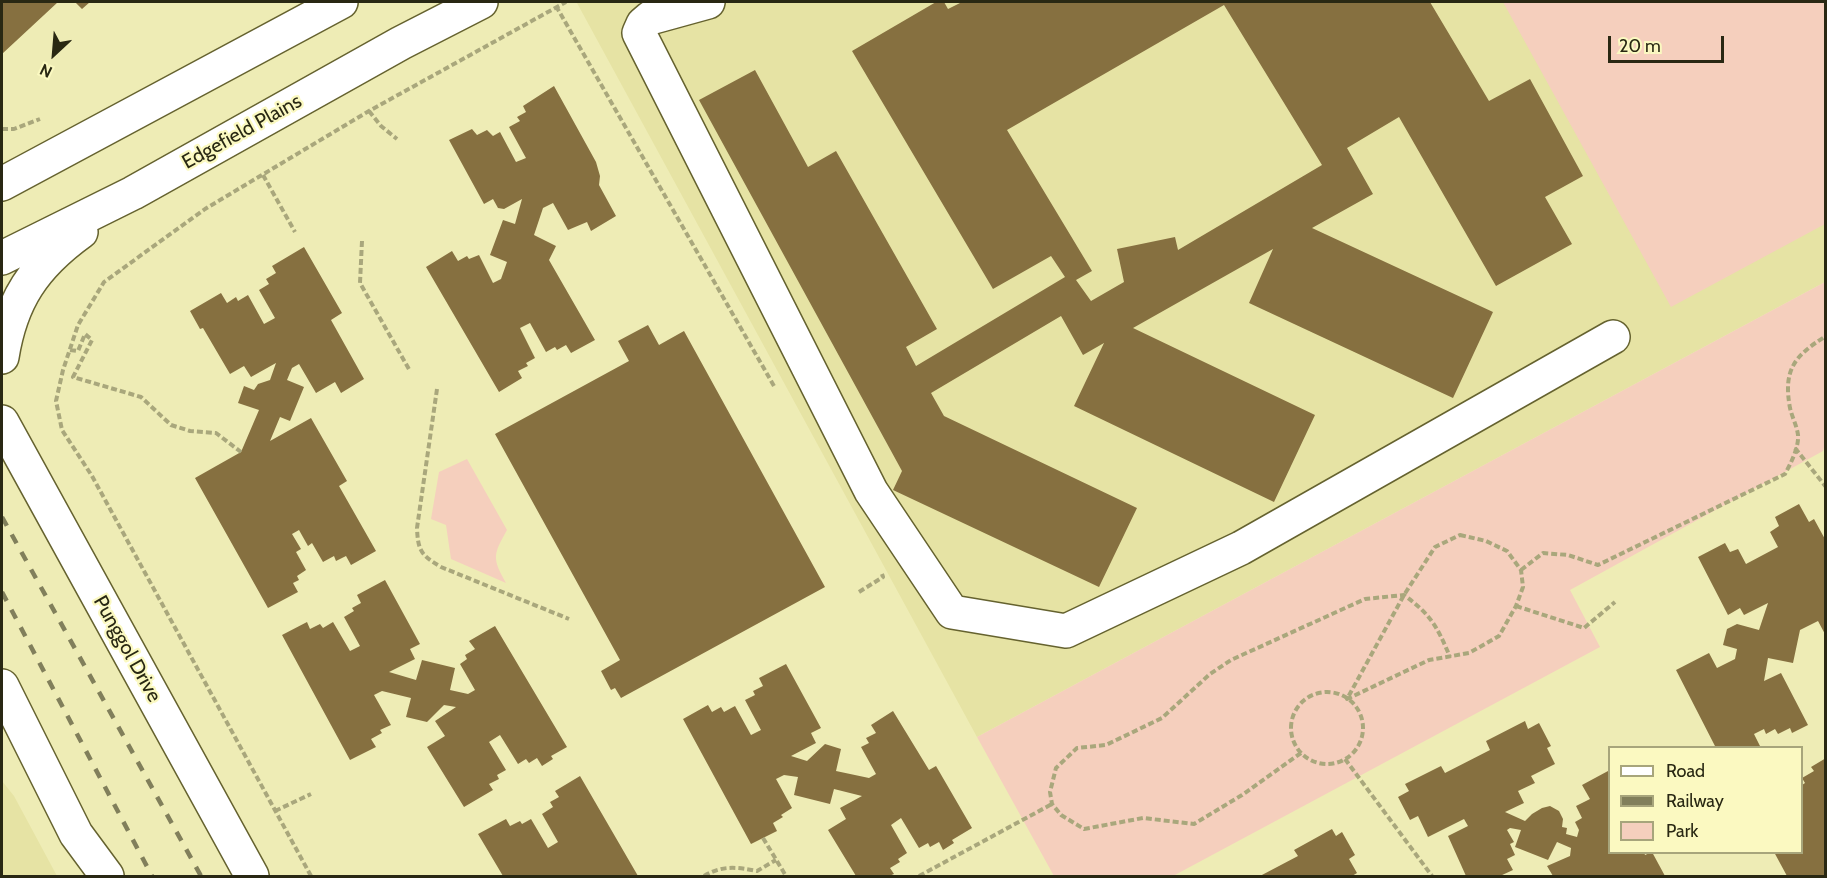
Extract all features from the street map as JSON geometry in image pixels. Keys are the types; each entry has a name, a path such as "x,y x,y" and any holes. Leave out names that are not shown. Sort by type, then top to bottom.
{"street":[{"path":"8,176 341,2"},
{"name":"Edgefield Plains","path":"2,258 133,193 401,43 480,2"},
{"path":"708,2 650,18 643,24 639,33 871,491 952,612 1066,631 1241,548 1613,337"},
{"path":"2,357 6,330 28,283 59,248 133,193"},
{"name":"Punggol Drive","path":"2,422 252,876"},
{"path":"2,686 76,834 107,876"}],"path":[{"path":"311,876 92,476 62,430 56,401 63,370 78,325 104,282 205,209 369,111 566,2"},
{"path":"556,6 776,390"},
{"path":"369,111 381,126 397,139"},
{"path":"264,174 295,232"},
{"path":"362,241 360,283 411,371"},
{"path":"70,350 78,351 85,334 92,340 73,376 141,397 171,424 190,431 216,433 242,452"},
{"path":"1521,570 1543,553 1568,555 1598,565 1785,474 1792,460 1798,436 1790,409 1788,389 1790,369 1807,348 1826,336"},
{"path":"437,389 417,528 418,547 427,558 441,567 569,619"},
{"path":"1796,448 1826,487"},
{"path":"1460,536 1486,541 1507,551 1521,570 1523,587 1516,606 1499,636 1469,653 1429,660 1347,699 1404,595 1435,547 1460,536"},
{"path":"859,592 883,577 877,567"},
{"path":"1301,753 1242,795 1194,824 1143,818 1084,829 1061,815 1052,804 1050,792 1056,768 1077,748 1106,745 1162,718 1210,675 1231,660 1365,599 1404,595 1419,606 1435,623 1450,657"},
{"path":"1516,606 1584,628 1615,602"},
{"path":"1336,694 1347,699 1359,713 1362,730 1360,742 1354,752 1333,764 1322,764 1310,760 1301,753 1294,743 1291,732 1296,709 1313,695 1336,694"},
{"path":"1345,759 1431,876"},
{"path":"275,811 311,794"},
{"path":"919,876 1052,804"},
{"path":"764,838 786,876"},
{"path":"704,876 716,869 738,867 757,871 776,860"}],"shaded area":[{"path":"1825,2 1825,282 977,737 577,3"},
{"path":"2,781 14,796 57,876 2,876"}],"green space":[{"path":"1503,2 1825,2 1825,224 1671,307"},
{"path":"1825,282 1826,440 1823,451 1570,590 1600,647 1173,876 1054,876 977,737"},
{"path":"467,459 507,530 496,556 498,568 506,583 451,559 446,525 431,519 439,472"}],"building":[{"path":"2,2 58,2 2,54"},
{"path":"75,2 90,2 82,9"},
{"path":"936,2 944,2 948,9 962,2 1430,2 1489,101 1530,79 1583,176 1545,197 1572,244 1496,286 1399,117 1347,148 1373,194 1312,228 1493,312 1453,398 1249,303 1273,249 1133,328 1315,415 1274,502 1074,406 1104,343 1083,355 1061,316 931,393 944,416 1137,508 1099,587 893,490 902,471 699,100 755,70 808,167 836,151 937,329 906,347 916,366 1065,277 1051,256 993,289 852,51","holes":["1224,5 1322,165 1178,250 1175,237 1117,249 1124,282 1091,301 1076,280 1092,271 1007,130"]},
{"path":"554,86 596,162 600,176 599,185 616,216 591,231 587,222 568,230 553,203 543,208 534,235 556,246 549,260 595,340 571,353 566,345 546,352 530,323 520,328 535,358 526,363 528,366 518,371 522,378 499,392 426,267 452,251 458,261 467,256 469,259 479,255 493,283 501,279 507,262 490,255 503,220 515,224 522,199 504,209 498,208 493,199 484,204 449,140 472,129 477,135 487,130 493,136 500,132 516,162 526,158 509,127 520,121 517,117 526,112 523,106"},
{"path":"304,247 342,313 331,320 364,379 341,393 335,382 316,393 299,364 292,368 287,380 304,387 290,421 280,417 270,441 311,418 347,481 339,486 376,551 351,565 346,556 336,561 334,556 323,562 312,543 308,546 299,530 292,534 301,549 296,552 306,570 297,576 299,580 293,583 298,592 268,608 195,478 241,452 259,410 238,403 244,386 254,390 258,384 270,380 276,363 251,377 244,366 230,374 203,328 200,329 190,311 221,293 227,303 236,297 238,301 248,295 264,324 275,318 259,290 269,284 266,279 276,273 272,266"},
{"path":"648,325 659,345 684,331 825,587 621,698 615,688 611,690 601,671 620,660 495,434 629,361 618,341"},
{"path":"1799,504 1809,522 1814,519 1826,541 1826,636 1818,621 1800,630 1793,663 1768,658 1764,681 1781,673 1808,725 1792,733 1790,728 1778,734 1775,729 1766,734 1764,729 1754,734 1760,746 1715,746 1676,670 1709,653 1717,668 1735,659 1737,649 1723,645 1727,629 1737,624 1759,630 1768,603 1744,615 1740,608 1728,615 1698,557 1725,543 1730,552 1738,549 1746,564 1778,547 1770,532 1779,526 1775,517"},
{"path":"385,580 420,644 410,649 415,659 389,672 416,680 422,660 455,668 450,690 468,694 475,690 460,664 467,659 465,655 475,649 469,641 495,626 567,747 551,756 553,759 542,766 537,758 529,763 526,759 518,764 500,735 489,742 506,770 497,775 499,779 489,784 493,790 464,807 427,747 445,736 435,721 456,707 444,705 427,722 406,717 411,698 382,691 374,695 391,725 380,730 382,733 371,739 376,747 350,760 282,635 307,622 310,629 320,624 323,628 333,622 350,651 360,646 344,617 354,611 352,608 361,603 357,595"},
{"path":"786,664 821,728 811,733 816,743 791,756 807,761 825,744 841,749 836,771 869,778 876,774 861,747 869,743 866,738 876,733 871,725 893,711 929,770 936,766 972,828 952,840 954,843 943,850 939,842 930,847 928,843 919,848 901,818 891,825 907,853 898,859 900,862 890,868 894,874 856,876 828,830 846,819 840,808 862,796 834,789 830,804 794,795 798,777 784,775 776,779 792,808 773,823 777,831 751,844 683,719 708,705 712,712 721,707 724,712 735,706 751,735 761,730 745,700 755,695 753,691 763,686 759,678"},
{"path":"1525,721 1528,729 1539,723 1551,746 1547,748 1555,764 1531,776 1535,783 1518,791 1524,803 1505,812 1525,821 1542,808 1550,806 1559,811 1563,819 1562,827 1567,828 1566,834 1577,837 1579,830 1575,822 1582,818 1576,806 1590,799 1582,785 1608,771 1608,854 1653,854 1665,876 1553,876 1547,866 1570,856 1571,848 1557,842 1548,860 1515,847 1521,830 1510,828 1507,830 1514,842 1510,844 1515,855 1507,859 1513,870 1500,876 1466,876 1448,836 1468,826 1464,819 1428,837 1418,816 1410,820 1398,797 1409,791 1405,784 1441,766 1445,773 1490,750 1486,741"},
{"path":"1826,758 1826,876 1787,876 1775,854 1803,854 1803,784 1805,783 1803,777 1814,771 1811,767"},
{"path":"580,776 638,876 503,876 478,834 506,819 510,826 520,821 522,824 531,819 548,848 558,842 542,814 553,807 550,802 559,797 555,791"},
{"path":"1332,829 1336,836 1342,832 1355,855 1349,859 1357,873 1352,876 1260,876 1298,856 1294,850"}],"railway":[{"path":"2,517 201,876"},
{"path":"2,592 152,876"}]}
